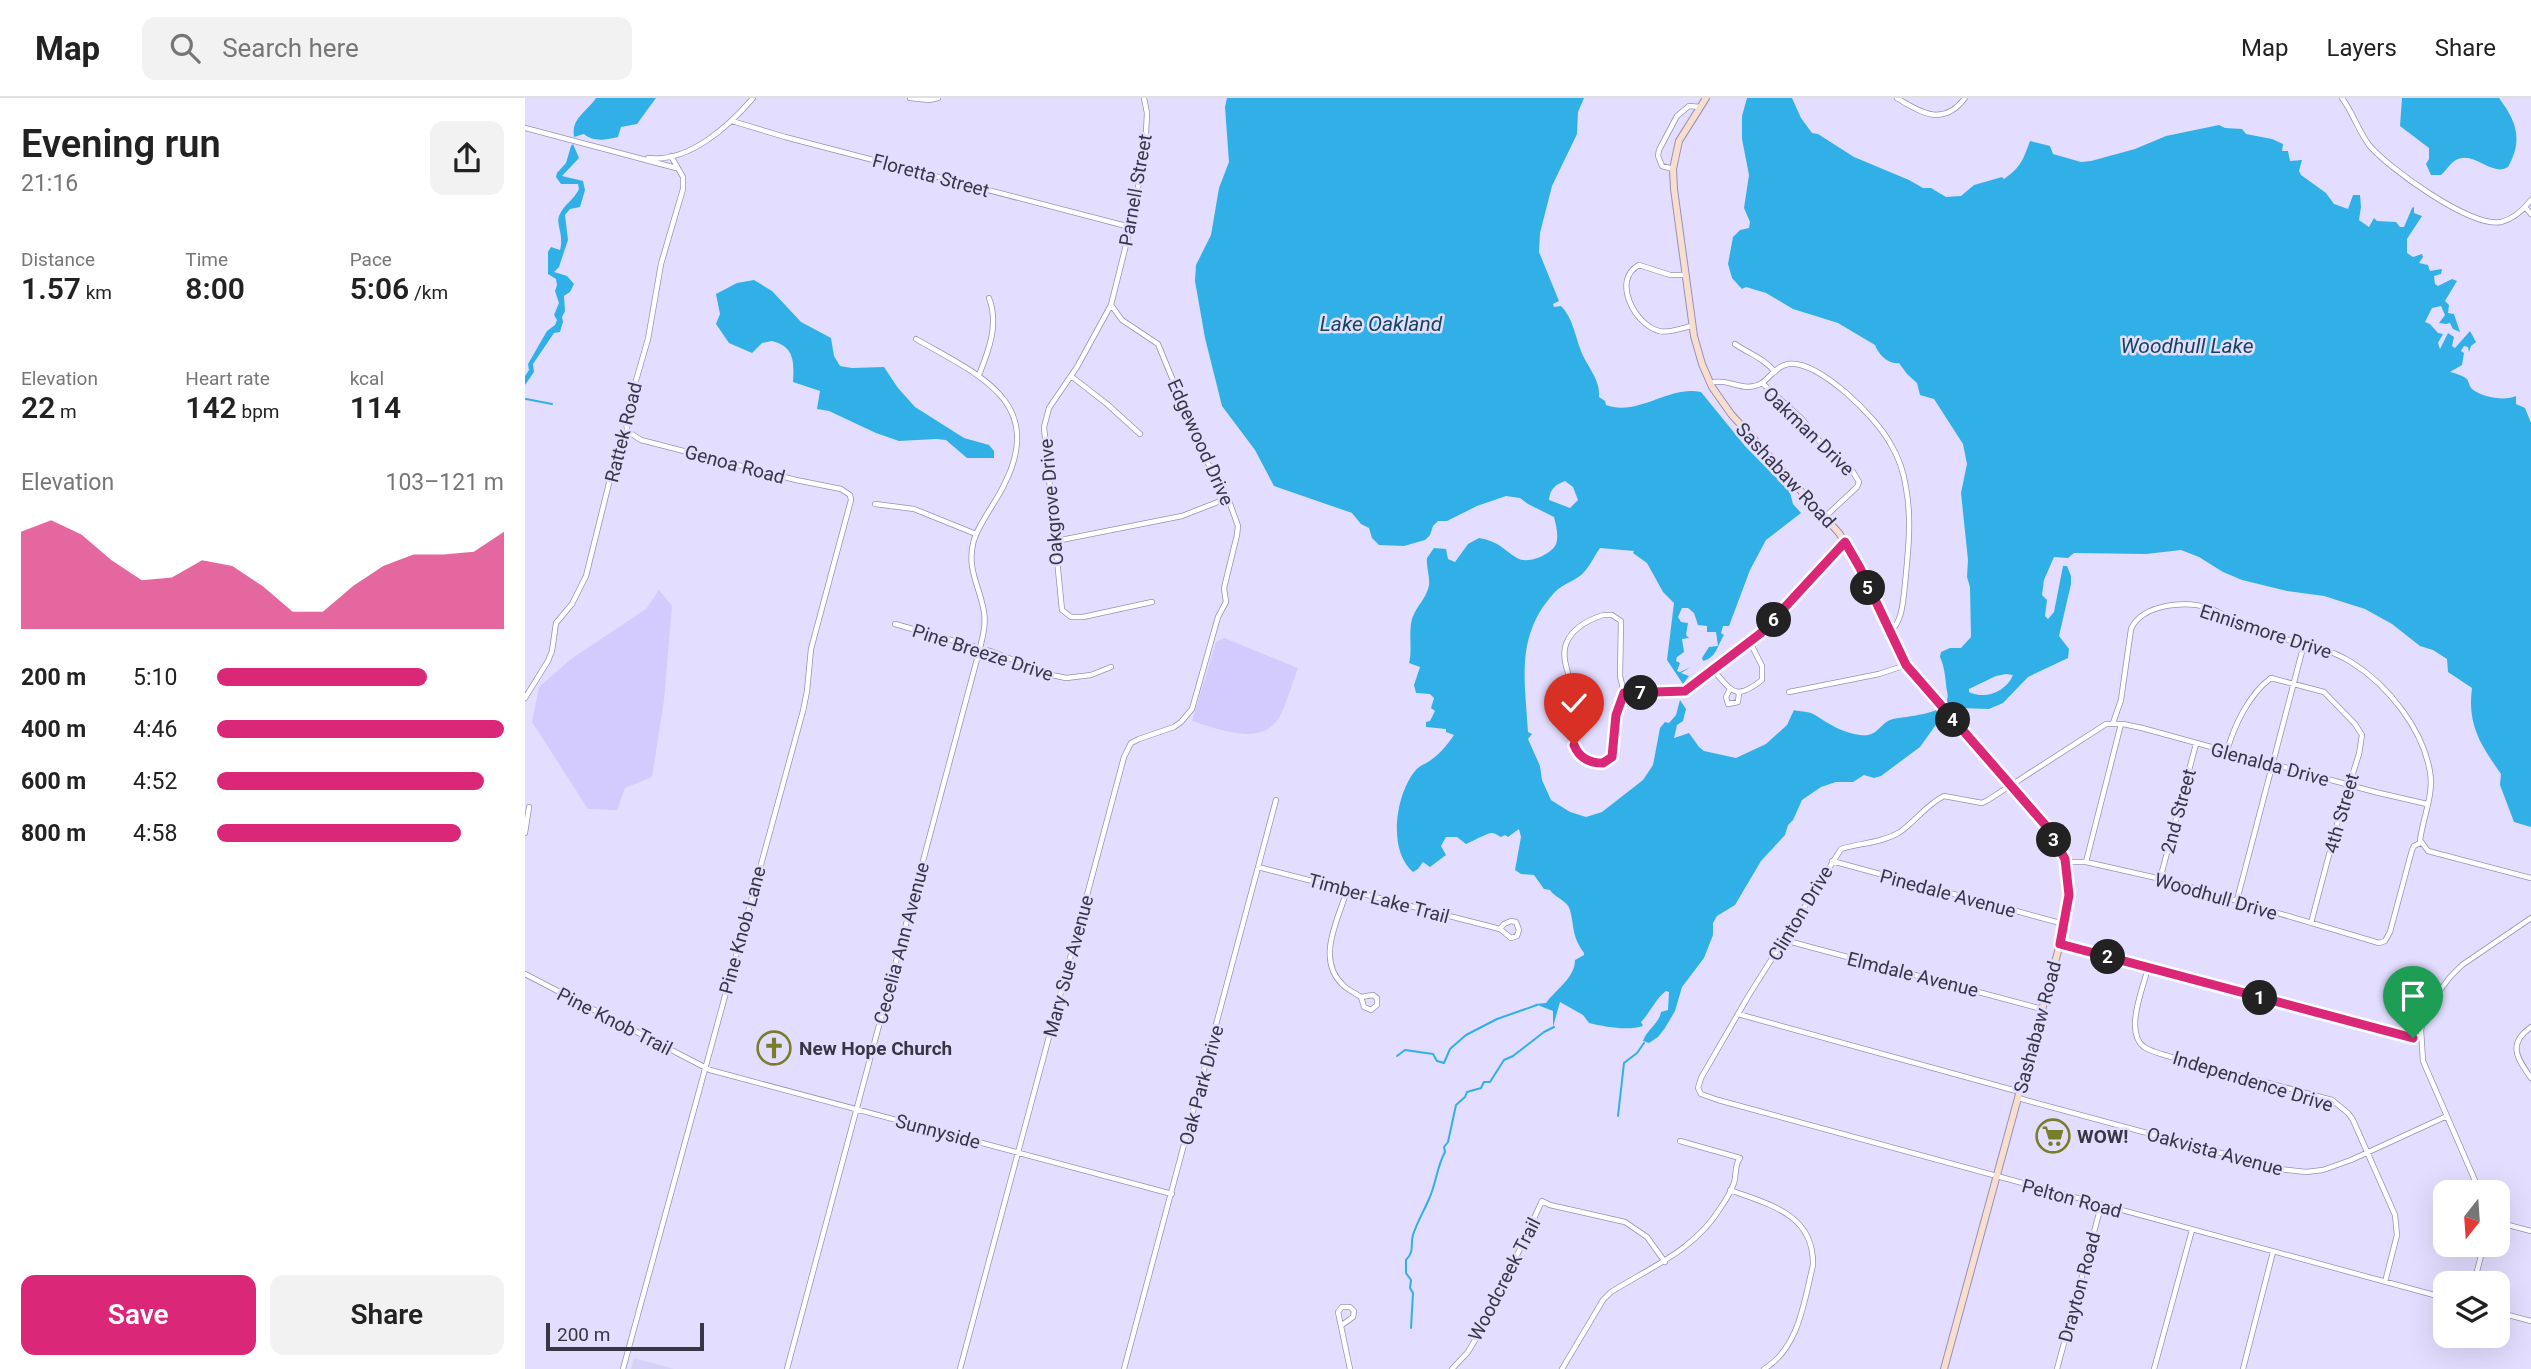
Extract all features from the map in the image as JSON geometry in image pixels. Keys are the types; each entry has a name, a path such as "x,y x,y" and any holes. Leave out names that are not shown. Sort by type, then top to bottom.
{"street":[{"path":"627,154 656,159 694,147 732,121 753,98"},
{"path":"910,98 938,98"},
{"name":"Parnell Street","path":"1117,282 1131,227 1145,152 1147,113 1144,98"},
{"name":"Sashabaw Road","path":"1706,98 1679,141 1674,189 1693,326 1702,364 1710,383 1731,414 1826,516 1860,568 1906,665 2047,827 2065,862 2069,895 2060,944 1944,1369"},
{"path":"1897,98 1921,112 1937,115 1952,112 1965,98"},
{"path":"2342,98 2364,138 2383,160 2469,217 2500,223 2509,219 2531,200"},
{"path":"1674,169 1662,166 1659,150 1677,116 1689,106 1700,107"},
{"name":"Floretta Street","path":"732,121 785,138 1131,227"},
{"path":"525,128 678,168"},
{"name":"Rattek Road","path":"525,698 552,651 555,623 580,592 621,441 627,431 629,401 648,338 661,264 683,189 683,177 671,156"},
{"path":"2525,207 2531,214"},
{"path":"1686,275 1670,275 1639,265 1634,267 1627,278 1625,288 1635,310 1650,327 1665,332 1693,326"},
{"name":"Oakgrove Drive","path":"1117,282 1111,305 1044,420 1059,600 1066,615 1083,617 1152,603"},
{"path":"979,375 989,349 995,313 989,298"},
{"name":"Edgewood Drive","path":"1111,305 1122,320 1158,344 1205,458 1228,498 1238,526 1224,588 1226,601"},
{"path":"874,503 913,509 976,534 1004,485 1019,447 1018,434 1008,407 997,389 979,375 916,340"},
{"path":"1735,344 1748,354 1767,362 1775,372"},
{"path":"1762,383 1780,367 1792,364 1817,372 1861,407 1897,455 1907,489 1909,546 1898,623 1889,633"},
{"path":"1071,376 1140,434"},
{"name":"Oakman Drive","path":"1710,383 1718,381 1746,388 1754,388 1762,383 1802,419 1827,451 1857,477 1857,487 1826,516"},
{"name":"Genoa Road","path":"627,431 641,440 846,491"},
{"name":"Pine Knob Lane","path":"623,1369 803,711 811,649 851,505 850,495 846,491"},
{"path":"1056,541 1182,516 1228,498"},
{"name":"Cecelia Ann Avenue","path":"787,1369 980,648 985,622 984,609 971,568 976,534"},
{"path":"1624,693 1685,691 1770,624 1845,542"},
{"name":"Mary Sue Avenue","path":"960,1369 1124,757 1132,743 1174,727 1192,709 1218,617 1226,601"},
{"name":"Ennismore Drive","path":"2113,723 2121,700 2131,629 2144,613 2159,607 2210,608 2252,630 2335,653 2367,673 2411,723 2426,753 2432,783 2420,844 2412,850 2390,932 2385,941 2379,943 2366,940"},
{"path":"1612,615 1621,621 1620,676 1624,693 1616,715 1612,757 1603,763 1588,761 1576,751 1574,745 1571,686 1564,656 1567,641 1575,630 1592,618 1612,615"},
{"name":"Pine Breeze Drive","path":"895,624 980,648 1041,672 1066,678 1091,675 1111,667"},
{"path":"1713,670 1730,690 1748,691 1762,680 1762,666 1750,642"},
{"path":"2237,900 2304,643"},
{"path":"1789,692 1879,674 1906,665"},
{"path":"2227,751 2232,734 2264,683 2271,678 2294,684"},
{"name":"4th Street","path":"2294,684 2324,692 2355,723 2362,735 2311,923"},
{"path":"1730,690 1725,697 1728,704 1738,702 1739,692"},
{"name":"Glenalda Drive","path":"2113,723 2427,804"},
{"name":"Clinton Drive","path":"1701,1094 1698,1088 1701,1078 1840,849 1880,841 1897,834 1944,796 1982,803 2094,730 2113,723"},
{"path":"2086,862 2122,724"},
{"name":"2nd Street","path":"2160,878 2196,744"},
{"name":"Oak Park Drive","path":"1124,1369 1276,800"},
{"path":"525,833 529,807"},
{"path":"2420,844 2428,851 2531,878"},
{"name":"Pinedale Avenue","path":"1832,861 2064,924"},
{"name":"Woodhull Drive","path":"2065,862 2086,862 2160,878 2366,940"},
{"name":"Timber Lake Trail","path":"1258,867 1500,929"},
{"path":"1347,890 1332,933 1331,961 1337,979 1361,997"},
{"path":"2475,1180 2423,1061 2420,1038 2425,1016 2450,976 2531,918"},
{"name":"Elmdale Avenue","path":"1784,940 2042,1009"},
{"path":"2060,944 2406,1037 2420,1038"},
{"name":"Independence Drive","path":"2148,968 2134,1029 2145,1047 2171,1057 2332,1100 2353,1120 2397,1223 2395,1245 2385,1282"},
{"name":"Pine Knob Trail","path":"525,974 704,1068"},
{"name":"Oakvista Avenue","path":"1738,1014 2293,1171 2323,1170 2447,1116"},
{"path":"2531,1027 2519,1036 2517,1049 2518,1059 2531,1078"},
{"name":"Sunnyside","path":"704,1068 1172,1194"},
{"name":"Pelton Road","path":"1701,1094 1971,1168 1996,1178 2433,1295"},
{"path":"1562,1369 1603,1300 1611,1292 1664,1262 1703,1232 1714,1219 1730,1190 1734,1182 1735,1165 1740,1158 1680,1141"},
{"path":"1730,1190 1777,1208 1794,1218 1806,1233 1814,1254 1792,1340 1777,1359 1764,1369"},
{"name":"Woodcreek Trail","path":"1452,1369 1468,1352 1489,1316 1542,1201 1625,1223 1647,1237 1664,1262"},
{"name":"Drayton Road","path":"2057,1369 2101,1206"},
{"path":"2510,1225 2531,1231"},
{"path":"2154,1369 2192,1230"},
{"path":"2243,1369 2273,1252"},
{"path":"2510,1315 2531,1321"},
{"path":"1342,1325 1350,1369"}],"shaded area":[{"path":"659,590 672,606 664,700 652,777 625,788 617,810 588,809 532,722 539,687 571,659 646,609"},
{"path":"1224,638 1298,668 1281,714 1273,725 1264,731 1240,734 1192,721 1216,642"},
{"path":"634,1358 674,1369 631,1369"}],"water":[{"path":"596,98 656,98 637,124 621,127 618,137 596,139 584,134 574,137 577,120"},
{"path":"1227,98 1584,98 1578,112 1577,134 1552,186 1540,233 1539,252 1559,301 1553,304 1554,307 1561,306 1568,316 1583,356 1596,379 1599,397 1606,405 1618,408 1677,393 1701,392 1745,446 1790,492 1793,504 1801,513 1766,540 1750,570 1729,626 1723,626 1721,633 1724,635 1714,654 1708,659 1703,661 1702,658 1709,647 1718,646 1716,632 1707,632 1707,626 1698,625 1694,613 1688,608 1682,608 1678,617 1681,622 1688,623 1686,635 1689,638 1682,639 1684,652 1677,657 1676,661 1680,663 1677,671 1691,667 1681,673 1689,676 1683,684 1667,660 1674,603 1663,592 1647,563 1633,553 1634,551 1600,548 1585,571 1554,593 1542,609 1533,626 1525,659 1528,732 1532,734 1528,739 1551,800 1570,812 1586,817 1602,812 1643,780 1653,765 1660,728 1676,715 1680,700 1686,709 1683,721 1677,725 1674,738 1689,733 1704,751 1736,758 1766,744 1787,725 1794,710 1813,714 1848,732 1871,734 1893,719 1932,712 1944,705 1948,696 1941,652 1950,648 1961,648 1971,637 1970,587 1961,493 1967,464 1963,444 1934,399 1920,395 1917,383 1899,363 1884,358 1875,345 1838,323 1793,309 1766,293 1746,287 1742,289 1732,278 1728,264 1733,237 1740,230 1749,228 1750,222 1744,208 1749,175 1742,139 1742,116 1747,98 1792,98 1801,118 1812,133 1818,134 1854,157 1923,188 1931,188 1946,197 1961,196 1974,185 2002,177 2004,179 2021,163 2030,141 2050,146 2053,154 2081,162 2135,149 2166,136 2219,125 2242,129 2246,134 2283,144 2282,151 2288,151 2290,161 2302,160 2299,171 2301,175 2326,193 2334,204 2348,209 2353,195 2360,195 2359,220 2369,227 2374,218 2377,221 2396,222 2400,227 2404,227 2414,207 2414,213 2422,216 2407,239 2407,253 2413,257 2422,254 2419,263 2428,265 2430,271 2442,269 2441,274 2434,276 2438,286 2452,279 2457,281 2445,301 2449,305 2448,313 2454,314 2460,332 2453,329 2450,323 2439,323 2445,315 2441,306 2432,308 2425,322 2443,334 2438,343 2440,349 2448,333 2454,337 2452,346 2455,348 2470,331 2476,342 2469,352 2468,347 2464,346 2461,351 2464,353 2462,365 2450,372 2466,378 2472,389 2482,395 2501,398 2516,396 2516,404 2525,408 2531,423 2531,827 2514,822 2500,785 2501,774 2477,734 2472,713 2472,688 2448,672 2447,659 2420,646 2392,624 2365,609 2324,596 2287,591 2242,580 2181,550 2146,554 2074,553 2068,558 2054,557 2044,580 2042,595 2047,600 2045,616 2048,619 2054,612 2063,566 2067,566 2071,584 2059,636 2069,649 2068,658 2028,677 2003,703 1989,709 1959,708 1952,711 1935,726 1920,747 1881,776 1874,778 1864,775 1853,782 1836,782 1821,787 1802,800 1785,835 1761,861 1735,905 1717,916 1704,958 1682,987 1675,1011 1658,1037 1649,1043 1643,1041 1661,1012 1668,1010 1669,992 1666,991 1641,1022 1643,1026 1624,1028 1589,1023 1583,1015 1560,1002 1553,1027 1553,1011 1535,1004 1546,1003 1568,978 1575,960 1584,953 1575,936 1570,910 1566,904 1550,890 1544,889 1534,875 1521,874 1515,870 1521,837 1519,829 1508,837 1490,833 1466,844 1457,837 1446,837 1441,846 1446,855 1430,867 1423,862 1413,872 1400,850 1397,822 1408,781 1417,769 1446,746 1454,735 1446,732 1446,729 1426,727 1426,722 1430,721 1435,711 1431,708 1434,698 1430,694 1416,693 1414,685 1420,667 1409,663 1412,619 1429,585 1427,558 1434,548 1446,549 1448,559 1455,562 1468,544 1479,538 1496,543 1522,560 1539,557 1556,544 1554,517 1520,498 1506,496 1477,506 1447,521 1438,521 1425,540 1404,546 1379,545 1372,538 1369,528 1361,524 1352,513 1274,486 1255,450 1222,406 1205,338 1195,281 1196,265 1211,235 1219,188 1229,162 1225,107","holes":["1565,481 1573,487 1578,500 1570,508 1549,500 1554,488","2006,674 2013,675 2010,681 1994,693 1982,695 1969,692 1969,689"]},
{"path":"2402,98 2499,98 2516,131 2513,157 2508,167 2495,169 2474,160 2460,158 2441,175 2431,175 2426,164 2429,148 2400,126"},
{"path":"573,144 579,158 562,176 583,181 585,190 580,207 570,209 565,215 568,240 559,267 554,272 567,276 574,284 564,296 565,311 560,332 554,333 533,364 534,372 525,385 528,364 547,331 557,320 554,315 559,303 555,291 557,285 556,279 548,274 548,252 551,247 560,250 559,216 579,189 578,184 561,184 556,177 566,163"},
{"path":"754,280 772,291 801,322 831,338 834,356 840,366 884,367 915,407 964,438 989,445 994,451 994,458 967,458 946,440 899,441 829,411 817,409 820,391 793,382 793,362 785,347 772,341 762,343 752,353 729,343 716,324 720,314 716,294 737,283"}],"waterway":[{"path":"526,399 552,404"},
{"path":"1397,1056 1405,1050 1433,1054 1437,1061 1444,1063 1450,1049 1466,1035 1497,1019 1537,1005"},
{"path":"1411,1328 1413,1293 1410,1288 1411,1280 1406,1273 1406,1260 1410,1254 1416,1226 1445,1152 1444,1147 1448,1142 1456,1105 1467,1092 1481,1088 1484,1082 1490,1082 1504,1060 1554,1027"},
{"path":"1618,1116 1624,1063 1637,1053 1644,1043"}],"place":[{"name":"New Hope Church","path":"774,1048"},
{"name":"WOW!","path":"2053,1136"}],"route":[{"path":"1574,745 1576,751 1588,761 1603,763 1612,757 1616,715 1624,693 1685,691 1761,633 1845,542 1906,665 2047,827 2065,859 2069,895 2060,944 2413,1038"}],"water label":[{"name":"Lake Oakland","path":"1381,324"},
{"name":"Woodhull Lake","path":"2187,346"}]}
